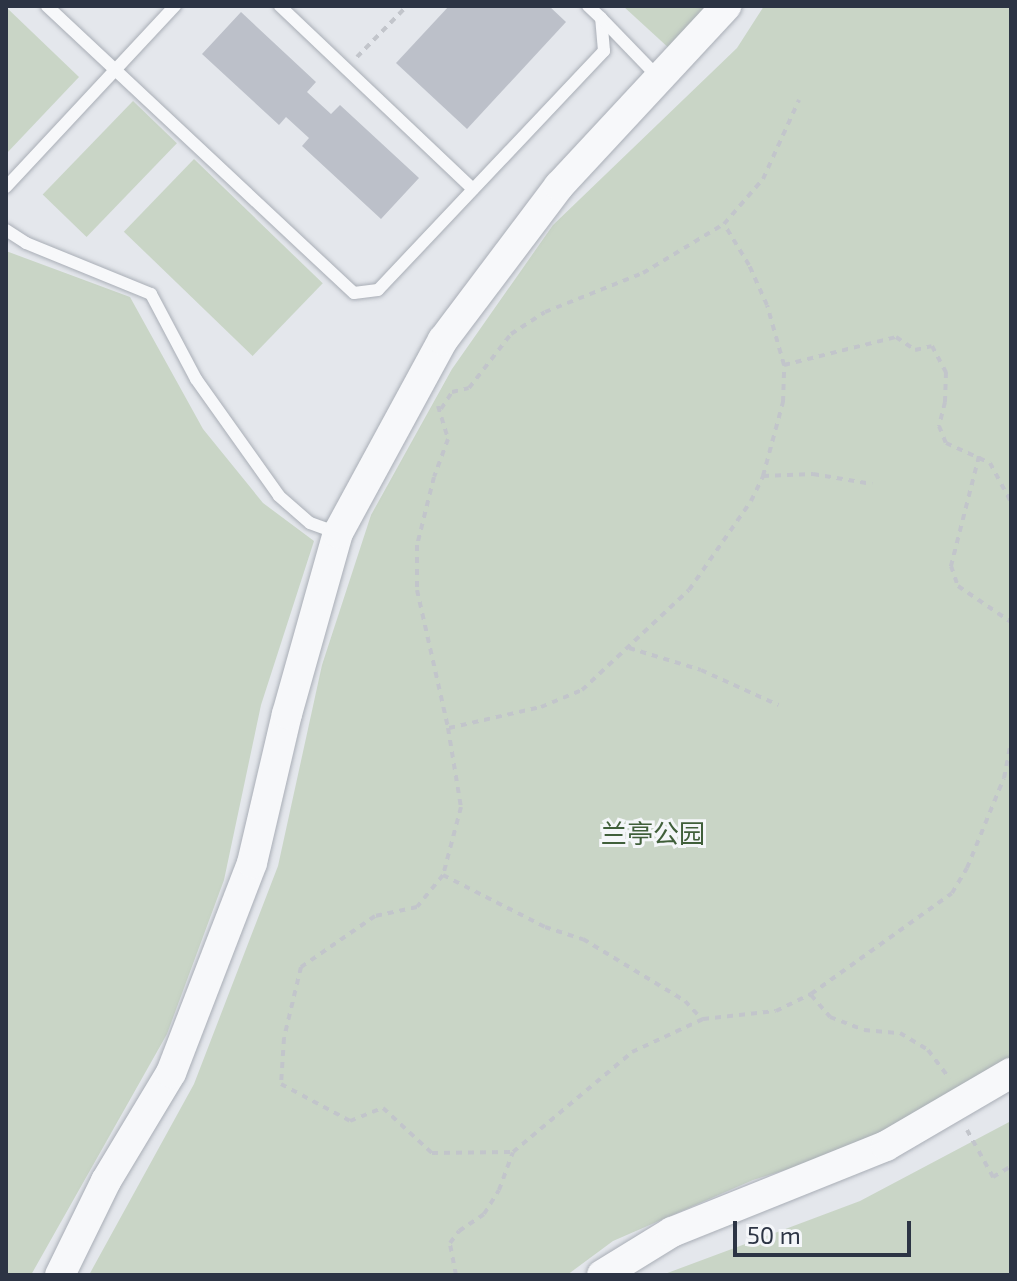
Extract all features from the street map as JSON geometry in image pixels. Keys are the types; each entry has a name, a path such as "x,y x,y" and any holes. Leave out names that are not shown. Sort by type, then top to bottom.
{"street":[{"path":"60,1275 106,1181 171,1073 252,863 287,714 338,533 443,340 559,186 726,6"},
{"path":"602,1275 672,1232 886,1146 1011,1073"}],"lane":[{"path":"47,6 354,293 378,290 604,51 601,18"},
{"path":"6,187 175,6"},
{"path":"280,6 473,189"},
{"path":"588,6 659,78"},
{"path":"6,230 26,243 151,294 187,366 279,496 310,523 338,533"}],"path":[{"path":"347,68 407,6"},
{"path":"441,409 452,392 469,388 511,334 545,312 643,273 724,224 763,179 799,100"},
{"path":"448,728 541,707 582,690 689,590 751,501 763,476 783,402 784,365 767,305 749,265 724,224"},
{"path":"784,365 896,337 915,350 932,346 946,372 945,402 939,426 946,443 961,453 979,456 995,470 1011,502"},
{"path":"434,403 441,409 448,439 434,477 417,545 417,590 448,728 461,807 443,875 417,907 375,916 301,967 284,1038 281,1084 350,1121 383,1108 432,1153 513,1152"},
{"path":"979,456 951,566 958,586 1011,622"},
{"path":"763,476 813,474 872,484"},
{"path":"629,648 701,670 778,705"},
{"path":"456,1275 450,1243 459,1231 484,1214 499,1190 513,1152 632,1052 703,1019 776,1011 811,994 952,893 967,868 1004,778 1011,742"},
{"path":"443,875 545,927 583,939 685,1001 703,1019"},
{"path":"811,994 830,1017 864,1030 900,1033 928,1050 960,1104 993,1177 1011,1166"}],"green space":[{"path":"623,6 710,6 671,50"},
{"name":"兰亭公园","path":"764,6 1011,6 1011,1057 904,1121 830,1156 753,1180 613,1241 567,1275 89,1275 194,1084 278,866 322,665 371,515 452,369 553,225 737,48"},
{"path":"6,7 79,77 6,154"},
{"path":"133,101 177,143 87,237 43,195"},
{"path":"194,159 323,283 253,356 124,232"},
{"path":"6,251 130,297 203,429 263,503 314,541 261,705 224,880 167,1034 31,1275 6,1275"},
{"path":"1011,1121 1011,1275 662,1275 860,1201"}],"building":[{"path":"449,6 549,6 566,22 467,129 396,63"},
{"path":"241,12 316,82 307,92 331,114 340,105 419,178 381,219 302,146 309,138 286,117 279,125 202,54"}]}
